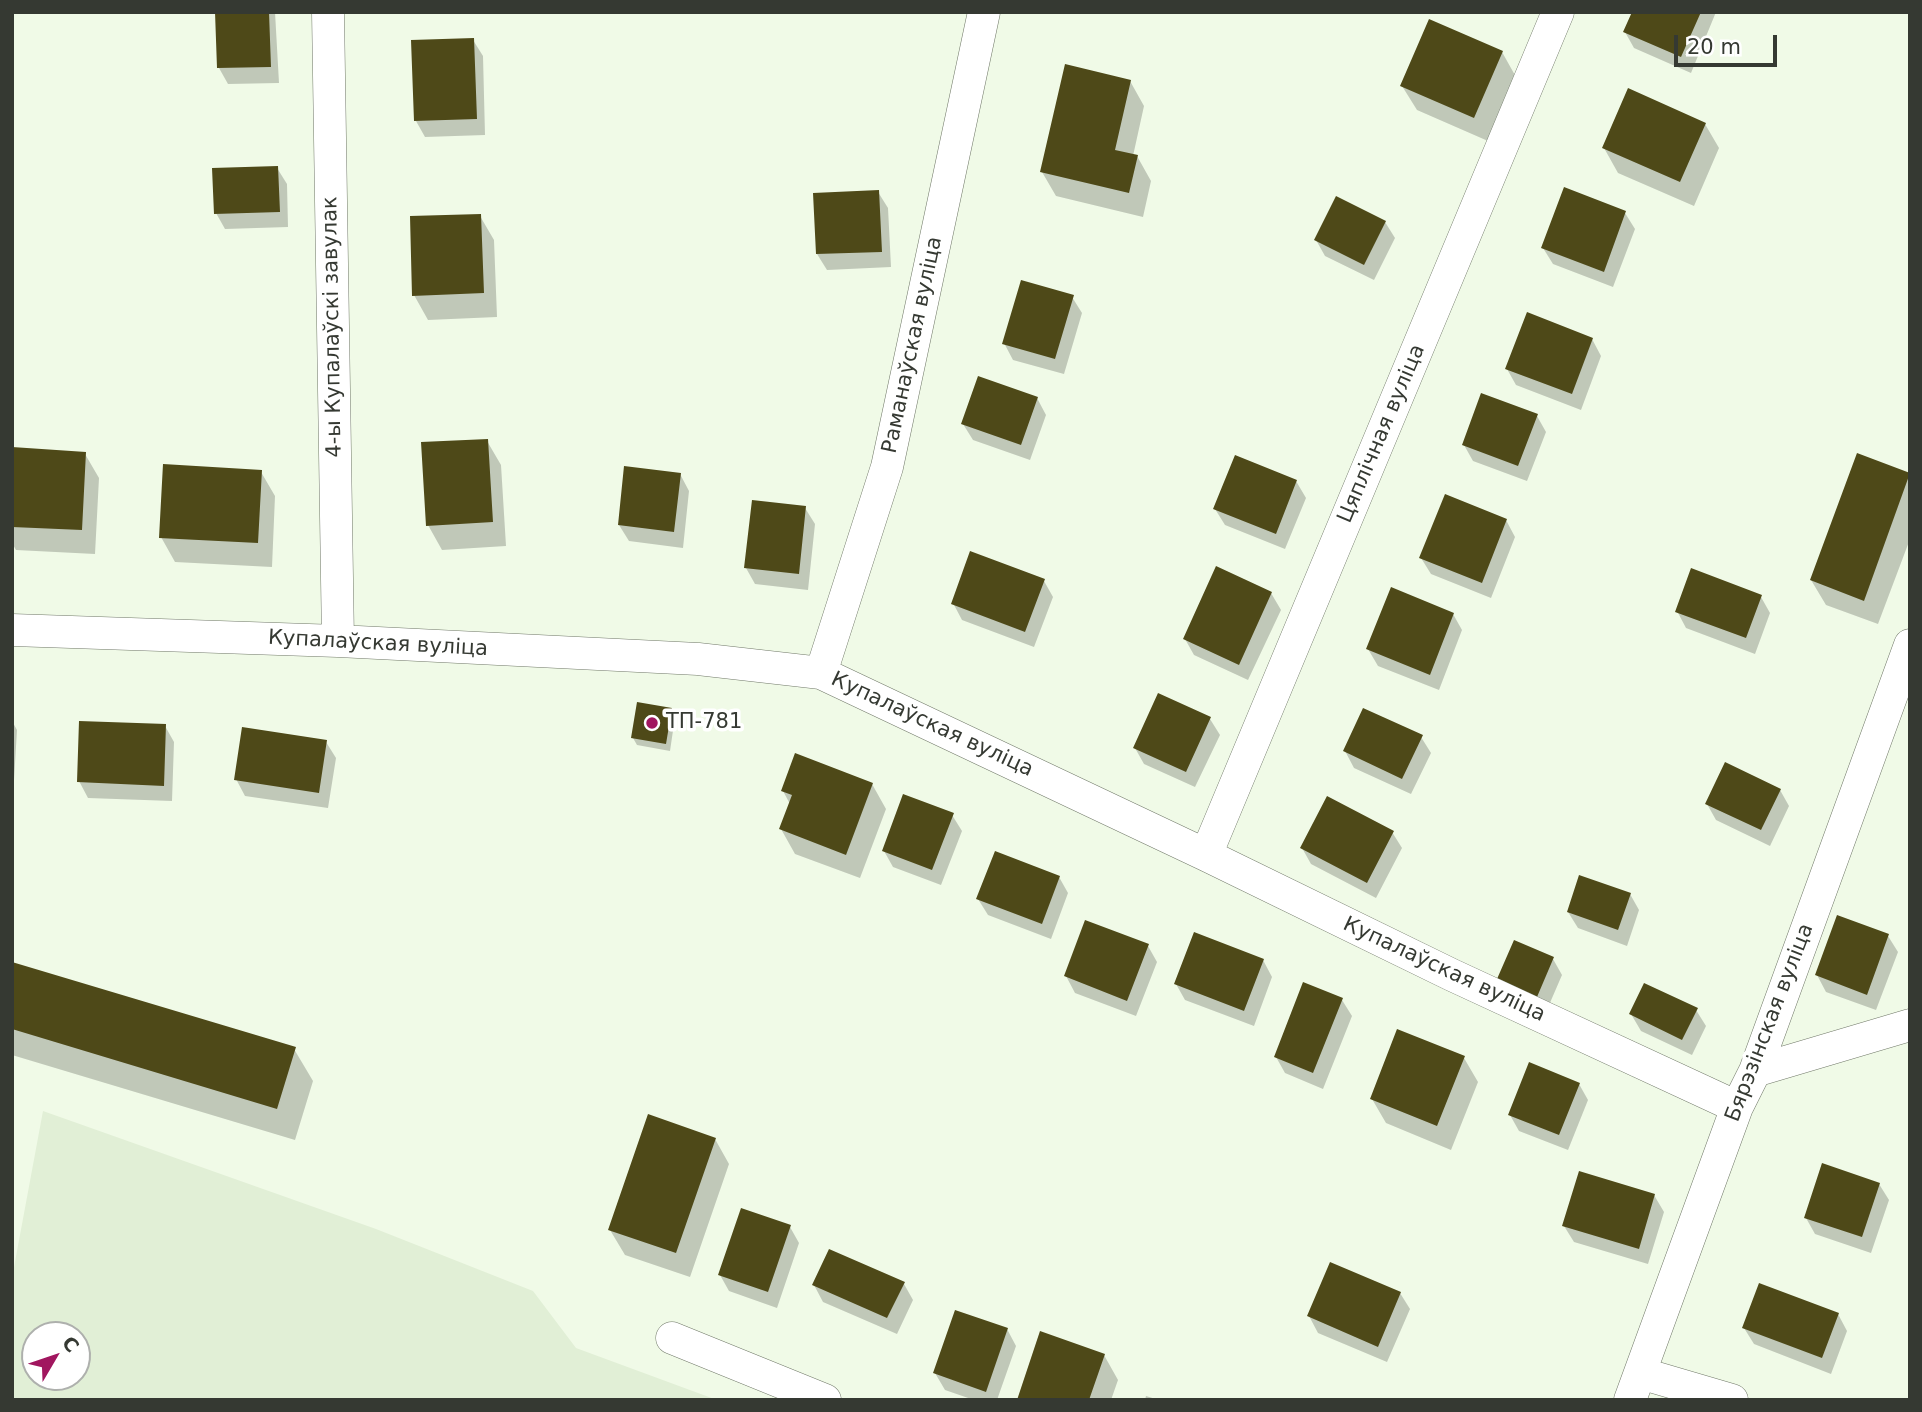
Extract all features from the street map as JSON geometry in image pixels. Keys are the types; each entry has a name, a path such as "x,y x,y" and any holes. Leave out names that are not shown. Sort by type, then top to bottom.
{"street":[{"name":"4-ы Купалаўскі завулак","path":"328,12 338,641"},
{"name":"Раманаўская вуліца","path":"821,673 887,467 984,12"},
{"name":"Цяплічная вуліца","path":"1206,855 1558,12"},
{"name":"Купалаўская вуліца","path":"12,630 338,641 698,659 821,673 1452,975 1737,1107"},
{"name":"Бярэзінская вуліца","path":"1635,1386 1737,1107 1755,1071 1910,645"},
{"path":"1755,1071 1910,1025"},
{"path":"672,1338 825,1400"},
{"path":"1635,1386 1732,1400"}],"shaded area":[{"path":"43,1111 376,1229 533,1291 576,1348 717,1400 12,1400 12,1278"}],"building":[{"path":"215,12 269,12 271,67 217,68"},
{"path":"1632,12 1701,12 1681,57 1623,32"},
{"path":"1429,19 1503,51 1474,118 1400,86"},
{"path":"474,38 477,119 414,121 411,40"},
{"path":"1065,64 1131,80 1115,150 1138,155 1129,193 1040,172"},
{"path":"1628,88 1706,123 1680,182 1602,148"},
{"path":"278,166 280,212 214,214 212,168"},
{"path":"1564,187 1626,211 1604,272 1541,248"},
{"path":"879,190 882,252 816,254 813,193"},
{"path":"1336,196 1386,221 1364,265 1314,240"},
{"path":"481,214 484,293 412,296 410,216"},
{"path":"1021,280 1074,295 1055,359 1002,344"},
{"path":"1527,312 1593,338 1572,394 1505,369"},
{"path":"978,376 1038,397 1021,445 961,424"},
{"path":"1481,393 1538,414 1518,466 1462,445"},
{"path":"488,439 493,522 426,526 421,442"},
{"path":"12,447 86,452 82,530 12,527"},
{"path":"1857,453 1910,473 1864,601 1810,580"},
{"path":"1235,455 1297,480 1276,534 1213,509"},
{"path":"163,464 262,470 258,543 159,538"},
{"path":"624,466 681,473 674,532 618,525"},
{"path":"1445,494 1507,519 1482,583 1419,558"},
{"path":"752,500 806,506 799,574 744,568"},
{"path":"970,551 1045,579 1025,632 951,604"},
{"path":"1216,566 1272,592 1239,665 1183,639"},
{"path":"1691,568 1762,595 1746,638 1675,612"},
{"path":"1391,587 1454,613 1430,675 1366,649"},
{"path":"1158,693 1211,717 1186,772 1133,748"},
{"name":"ТП-781","path":"637,702 672,708 666,744 631,738"},
{"path":"1363,708 1423,735 1402,779 1343,751"},
{"path":"79,721 166,724 164,786 77,782"},
{"path":"242,727 327,740 319,793 234,780"},
{"path":"795,753 873,783 846,855 779,829 792,795 781,791"},
{"path":"1725,762 1781,789 1761,830 1705,804"},
{"path":"903,794 954,813 932,870 882,851"},
{"path":"1327,796 1394,831 1367,883 1300,848"},
{"path":"995,851 1060,876 1042,924 976,899"},
{"path":"1579,875 1631,893 1618,930 1567,912"},
{"path":"1837,915 1889,934 1867,995 1815,975"},
{"path":"1085,920 1149,944 1127,1001 1064,976"},
{"path":"1194,932 1264,959 1244,1011 1174,984"},
{"path":"1514,940 1554,957 1537,997 1497,979"},
{"path":"12,962 296,1047 277,1109 12,1029"},
{"path":"1303,982 1343,998 1313,1073 1274,1057"},
{"path":"1644,983 1698,1008 1682,1040 1629,1014"},
{"path":"1397,1029 1465,1056 1437,1126 1370,1099"},
{"path":"1529,1062 1580,1083 1559,1135 1508,1115"},
{"path":"648,1114 716,1138 676,1253 608,1230"},
{"path":"1822,1163 1880,1183 1862,1237 1804,1218"},
{"path":"1579,1171 1655,1194 1639,1249 1562,1226"},
{"path":"741,1208 791,1225 768,1292 718,1275"},
{"path":"829,1249 905,1282 887,1318 812,1285"},
{"path":"1330,1262 1401,1292 1378,1347 1307,1316"},
{"path":"1759,1283 1839,1313 1822,1358 1742,1328"},
{"path":"955,1310 1008,1328 986,1392 933,1373"},
{"path":"1040,1331 1105,1354 1089,1400 1017,1400"}],"place":[{"name":"ТП-781","path":"652,723"}]}
